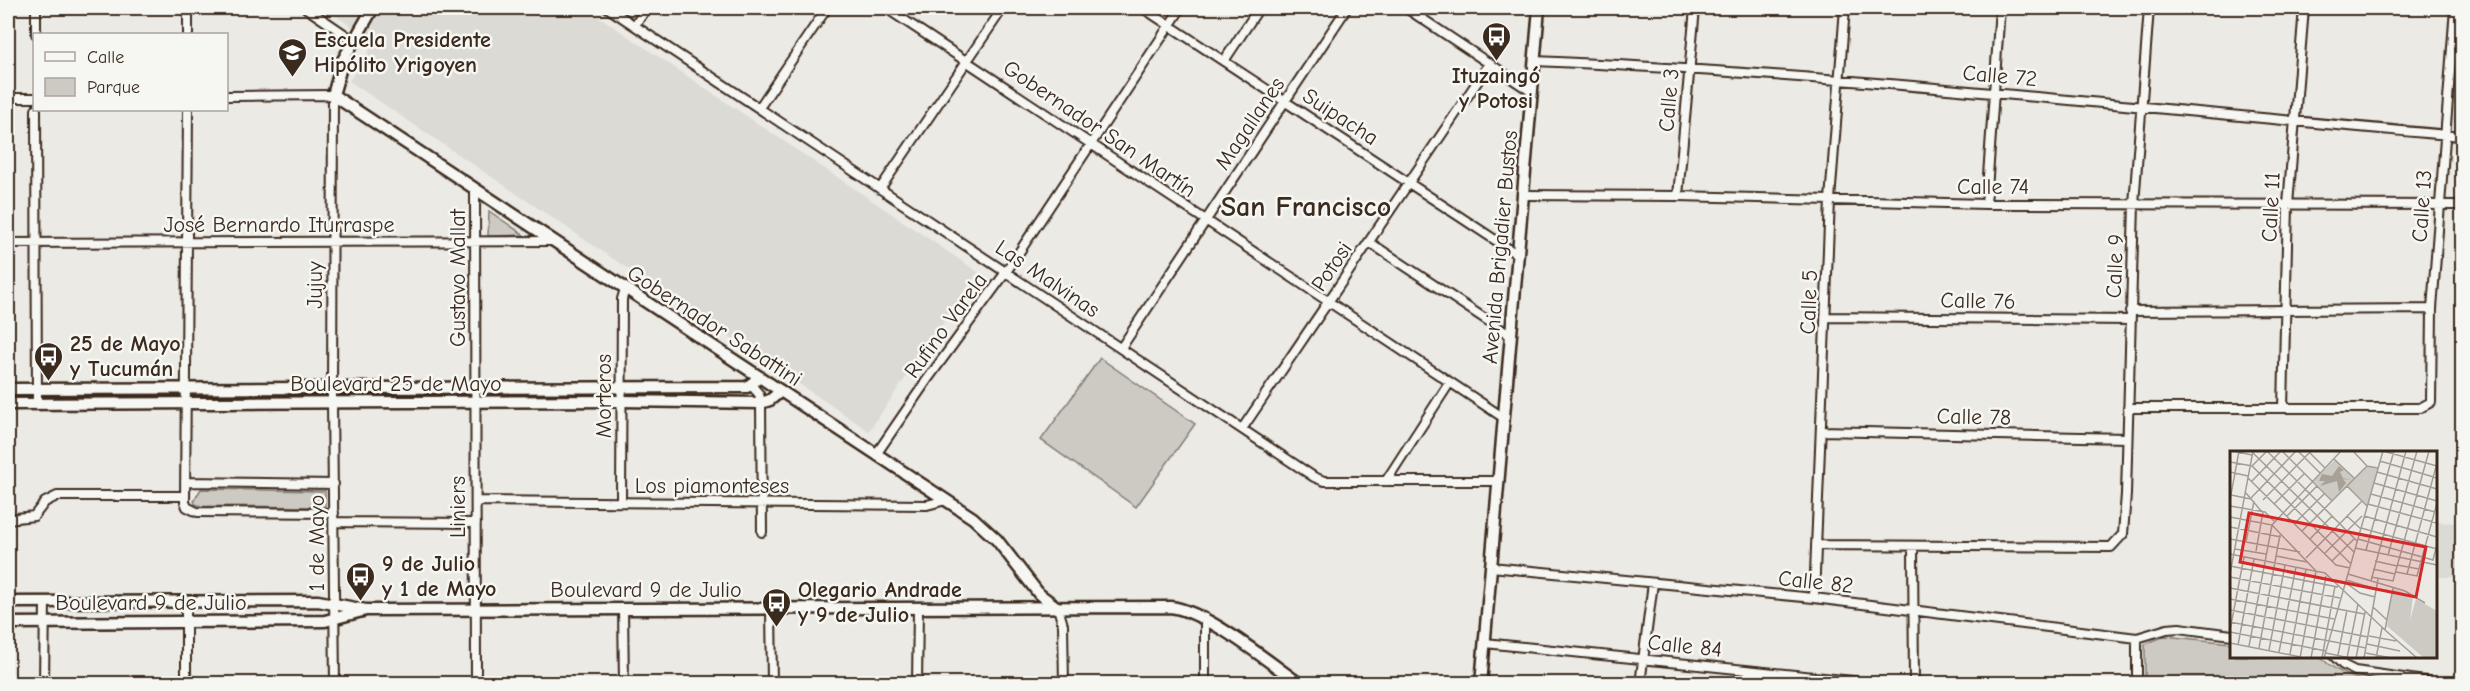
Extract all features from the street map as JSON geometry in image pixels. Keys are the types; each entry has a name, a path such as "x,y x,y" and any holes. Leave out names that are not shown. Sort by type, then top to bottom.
{"main road":[{"path":"333,95 338,73 353,40 373,8"},
{"name":"Avenida Brigadier Bustos","path":"1481,684 1539,8"},
{"name":"Gobernador Sabattini","path":"333,95 625,290 877,453 987,529 1039,594 1058,608"},
{"path":"751,385 760,377"},
{"name":"Boulevard 25 de Mayo","path":"8,389 747,387 751,385"},
{"path":"761,403 770,400 781,391"},
{"name":"Boulevard 25 de Mayo","path":"8,404 621,401 761,403"},
{"name":"Boulevard 9 de Julio","path":"8,602 334,602 366,610 1170,607 1184,609 1205,618 1300,684"},
{"name":"Boulevard 9 de Julio","path":"8,623 334,619 366,610"}],"street":[{"path":"36,8 36,33"},
{"path":"188,8 188,33"},
{"path":"306,8 353,40"},
{"name":"Las Malvinas","path":"608,8 1314,477 1324,481 1499,481"},
{"path":"635,26 647,8"},
{"path":"759,108 826,8"},
{"name":"Gobernador San Martín","path":"886,8 1504,418"},
{"path":"880,189 1003,8"},
{"name":"Suipacha","path":"1143,8 1518,255"},
{"name":"Rufino Varela","path":"877,453 1006,272 1181,8"},
{"path":"1224,60 1259,8"},
{"name":"Magallanes","path":"1120,348 1347,8"},
{"path":"1406,8 1532,92"},
{"name":"Calle 3","path":"1678,196 1695,8"},
{"name":"Calle 5","path":"1814,598 1830,200 1845,8"},
{"path":"1986,204 2000,8"},
{"name":"Calle 9","path":"1913,547 2111,546 2123,534 2134,204 2149,8"},
{"name":"Calle 11","path":"2283,408 2288,205 2304,8"},
{"name":"Calle 13","path":"2283,408 2420,408 2428,406 2431,402 2432,309 2455,8"},
{"name":"Calle 72","path":"1534,61 1689,67 2463,135"},
{"name":"Potosi","path":"1242,429 1490,63"},
{"path":"228,96 333,95"},
{"name":"Jujuy","path":"332,402 333,95"},
{"path":"8,98 33,98"},
{"path":"36,111 37,404"},
{"path":"188,111 184,496 187,507 197,512 476,523"},
{"name":"Gustavo Mallat","path":"475,402 476,190"},
{"name":"Calle 74","path":"1523,195 1678,196 1986,204 2463,205"},
{"name":"José Bernardo Iturraspe","path":"8,243 552,241"},
{"path":"1369,242 1511,336"},
{"name":"Morteros","path":"621,502 622,299 625,290"},
{"name":"Calle 76","path":"1825,317 2130,316 2284,310 2432,309"},
{"path":"1386,481 1450,382"},
{"path":"751,385 759,394 761,403 762,532"},
{"name":"1 de Mayo","path":"332,402 335,684"},
{"name":"Liniers","path":"475,402 476,684"},
{"path":"2128,408 2283,408"},
{"name":"Calle 78","path":"1821,431 2126,438"},
{"path":"185,482 334,484"},
{"path":"8,519 34,516 45,502 57,496 184,496"},
{"name":"Los piamonteses","path":"476,501 927,506 946,500"},
{"path":"1816,545 1913,547 1914,684"},
{"name":"Calle 82","path":"1491,567 1814,598 2137,638"},
{"path":"1640,684 1653,583"},
{"path":"44,684 45,601"},
{"path":"186,601 186,684"},
{"path":"623,608 624,684"},
{"path":"771,608 772,684"},
{"path":"1058,608 1063,625 1064,684"},
{"path":"917,684 918,609"},
{"path":"1204,684 1205,618"},
{"path":"2137,684 2137,638 2167,629 2230,635"},
{"name":"Calle 84","path":"1485,644 1644,659 1799,679 1882,684"},
{"path":"2335,658 2355,671 2445,684"}],"shaded area":[{"path":"324,8 586,8 978,272 869,431 349,81 375,42"},
{"path":"2437,522 2462,523 2462,577 2437,577"}],"green space":[{"path":"489,211 524,235 488,236"},
{"path":"1100,358 1195,424 1136,507 1041,440"},
{"path":"201,489 325,491 325,507 201,506 195,504 194,500"},
{"path":"2165,636 2230,643 2230,658 2321,658 2335,669 2350,676 2384,683 2145,683 2145,644"}],"place":[{"name":"Ituzaingó y Potosi","path":"1496,62"},
{"name":"Escuela Presidente Hipólito Yrigoyen","path":"293,78"},
{"name":"25 de Mayo y Tucumán","path":"49,382"},
{"name":"9 de Julio y 1 de Mayo","path":"361,602"},
{"name":"Olegario Andrade y 9 de Julio","path":"777,628"}],"district":[{"name":"San Francisco","path":"1306,206"}]}
